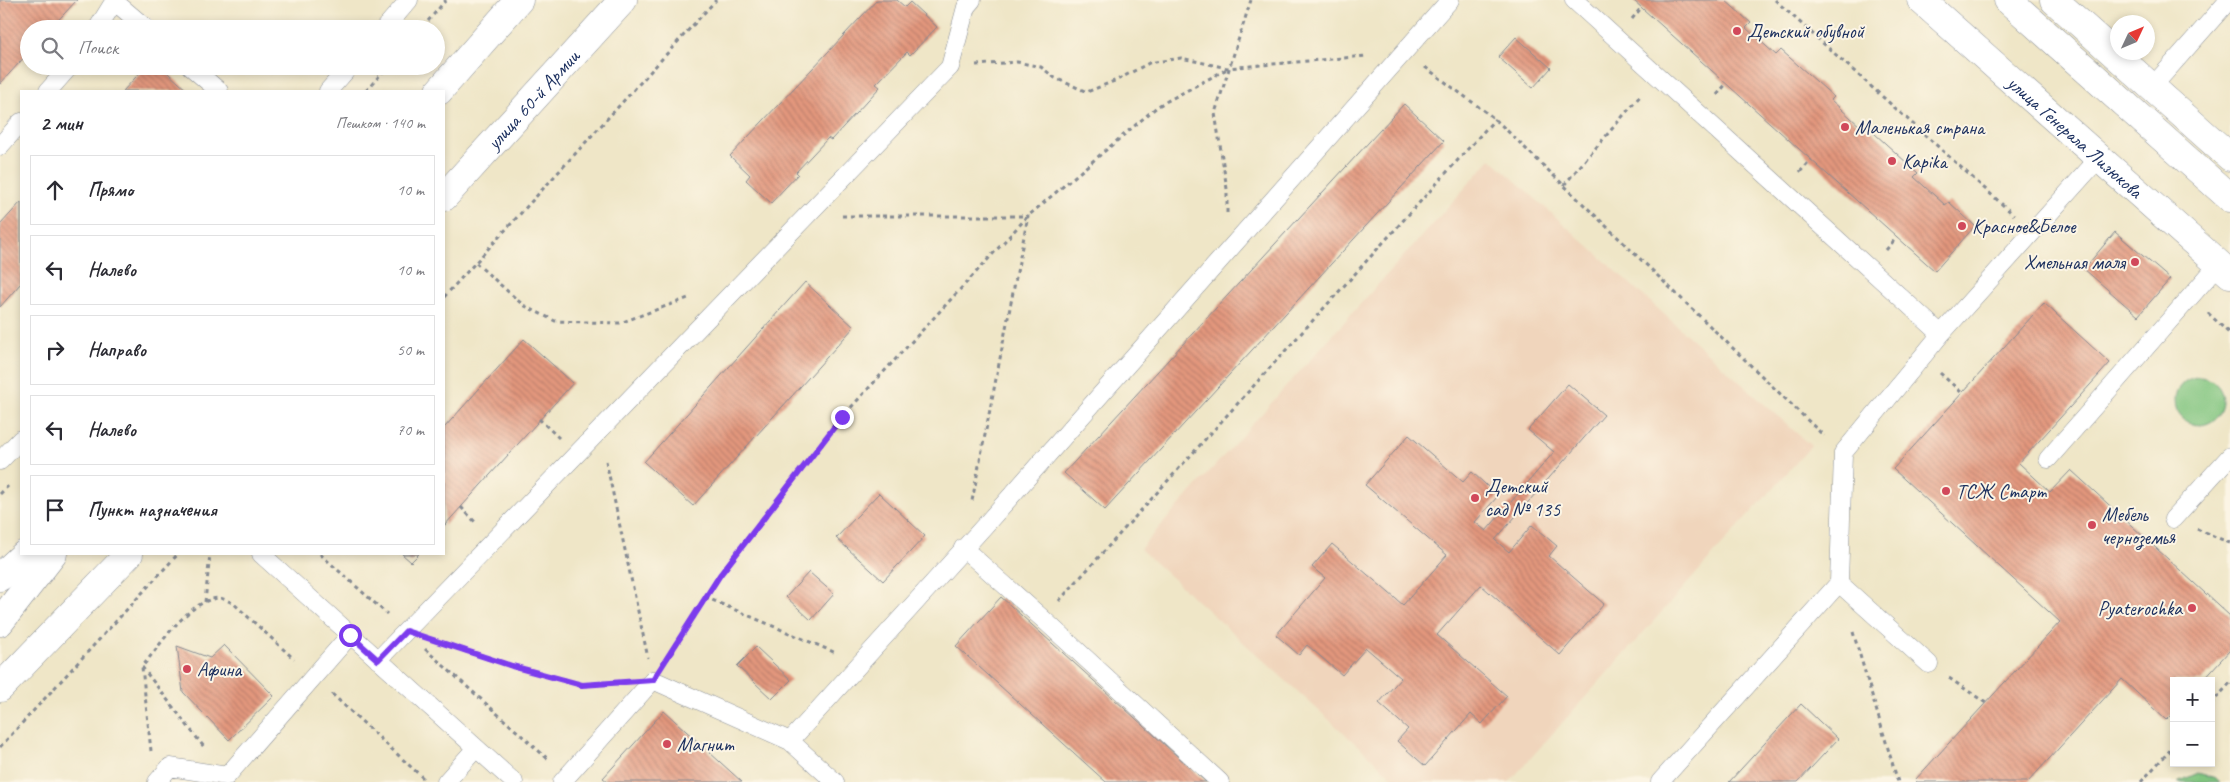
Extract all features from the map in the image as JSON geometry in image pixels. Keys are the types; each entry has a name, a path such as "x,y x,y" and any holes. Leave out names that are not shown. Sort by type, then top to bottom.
{"main road":[{"path":"440,90 519,0"},
{"name":"улица 60-й Армии","path":"445,196 623,0"},
{"name":"улица Генерала Лизюкова","path":"1921,0 2224,269"},
{"path":"2008,0 2230,198"},
{"path":"2054,0 2230,157"},
{"path":"0,577 23,555"},
{"path":"0,622 52,555"},
{"path":"0,688 129,555"}],"lane":[{"path":"103,20 115,0 137,20"},
{"path":"392,20 409,0"},
{"path":"378,660 950,67 966,7 972,0"},
{"path":"790,741 1450,0"},
{"path":"1574,0 1941,334"},
{"path":"2152,87 2229,0"},
{"path":"49,90 62,75"},
{"path":"201,75 219,90"},
{"path":"329,90 342,75"},
{"path":"0,146 20,123"},
{"path":"1660,782 1839,584 1843,454 1941,334 2100,157"},
{"path":"2048,458 2224,269"},
{"path":"0,461 20,440"},
{"path":"2173,520 2230,456"},
{"path":"963,548 1220,782"},
{"path":"262,555 514,782"},
{"path":"1839,584 1929,664"},
{"path":"157,782 170,767 227,776 350,635"},
{"path":"565,779 653,680 790,741 835,782"},
{"path":"446,782 476,748"}],"path":[{"path":"429,20 446,0"},
{"path":"445,296 716,0"},
{"path":"1226,220 1227,188 1215,113 1227,68 1250,0"},
{"path":"1775,0 2033,232"},
{"path":"950,67 1017,62 1040,67 1055,78 1087,92 1117,80 1149,63 1181,58 1227,68 1405,52 1495,119 1843,454"},
{"path":"653,680 720,575 842,417 1028,216 1158,106 1227,68"},
{"path":"367,90 380,75"},
{"path":"1564,185 1657,75"},
{"path":"1043,619 1495,119"},
{"path":"806,216 1028,216"},
{"path":"963,548 1028,216"},
{"path":"476,263 523,305 555,321 620,323 693,296"},
{"path":"600,430 653,680"},
{"path":"2173,520 2230,543"},
{"path":"0,747 177,555"},
{"path":"205,602 210,555"},
{"path":"321,555 565,779"},
{"path":"151,753 142,667 185,616 205,602 220,598 233,603 427,782"},
{"path":"705,598 860,663"},
{"path":"406,631 512,666 582,685 653,680"},
{"path":"1853,631 1898,782"},
{"path":"1929,664 1986,703"},
{"path":"142,667 227,776"},
{"path":"2215,700 2230,683"},
{"path":"2141,782 2170,750"}],"shaded area":[{"name":"Детский сад № 135","path":"1491,159 1811,446 1509,782 1398,782 1140,549"}],"green space":[{"path":"2194,377 2204,377 2213,381 2219,387 2222,392 2222,410 2213,421 2204,425 2194,425 2185,421 2179,415 2175,406 2175,396 2179,387 2185,381"},
{"path":"2198,773 2216,778 2220,782 2178,782"}],"building":[{"path":"0,0 77,0 58,20 20,20 20,62 0,84"},
{"path":"877,0 897,0 905,7 910,2 937,27 910,55 907,52 876,84 880,87 831,140 828,138 796,172 798,174 771,203 746,180 750,175 730,156"},
{"path":"1633,0 1725,0 1751,23 1746,28 1776,55 1781,50 1834,97 1831,100 1861,127 1864,124 1918,173 1914,177 1945,205 1949,202 1975,226 1935,271"},
{"path":"1516,37 1551,68 1533,88 1498,57"},
{"path":"138,75 170,75 187,90 124,90"},
{"path":"1404,104 1444,141 1105,510 1064,473"},
{"path":"20,203 20,284 0,307 0,225"},
{"path":"2115,232 2170,279 2138,316 2084,269"},
{"path":"805,282 854,327 693,506 644,462"},
{"path":"2044,303 2110,363 2019,463 2050,492 2071,470 2230,616 2230,650 2206,677 2170,677 2170,716 2166,720 2122,679 2028,782 1917,782 1915,780 2060,622 1893,469"},
{"path":"524,339 573,383 445,525 445,427"},
{"path":"1568,384 1604,415 1495,540 1509,552 1532,525 1557,546 1549,556 1604,604 1560,655 1481,585 1437,635 1507,696 1482,724 1471,714 1425,766 1397,741 1408,729 1379,703 1401,678 1366,648 1342,675 1307,645 1299,655 1276,635 1325,578 1312,567 1332,544 1403,605 1447,555 1365,485 1409,435 1463,482 1472,472 1498,496 1475,522 1486,531 1554,452 1528,430"},
{"path":"879,493 925,536 883,581 836,538"},
{"path":"403,555 418,555 411,562"},
{"path":"809,572 834,594 811,620 786,597"},
{"path":"1001,597 1206,782 1106,782 956,646"},
{"path":"224,645 274,696 229,740 183,692 177,646 210,658"},
{"path":"756,647 791,680 772,699 737,666"},
{"path":"1801,704 1838,739 1798,782 1729,782"},
{"name":"Магнит","path":"664,711 742,782 608,782 603,778"}],"place":[{"name":"Детский обувной","path":"1737,31"},
{"name":"Маленькая страна","path":"1845,127"},
{"name":"Kapika","path":"1892,161"},
{"name":"Красное&Белое","path":"1962,226"},
{"name":"Хмельная маля","path":"2135,262"},
{"name":"ТСЖ Старт","path":"1946,491"},
{"name":"Детский сад № 135","path":"1475,498"},
{"name":"Мебель черноземья","path":"2092,525"},
{"name":"Pyaterochka","path":"2192,608"},
{"name":"Афина","path":"187,669"},
{"name":"Магнит","path":"667,744"}],"route":[{"path":"350,635 378,660 406,631 512,666 582,685 653,680 720,575 842,417"}]}
